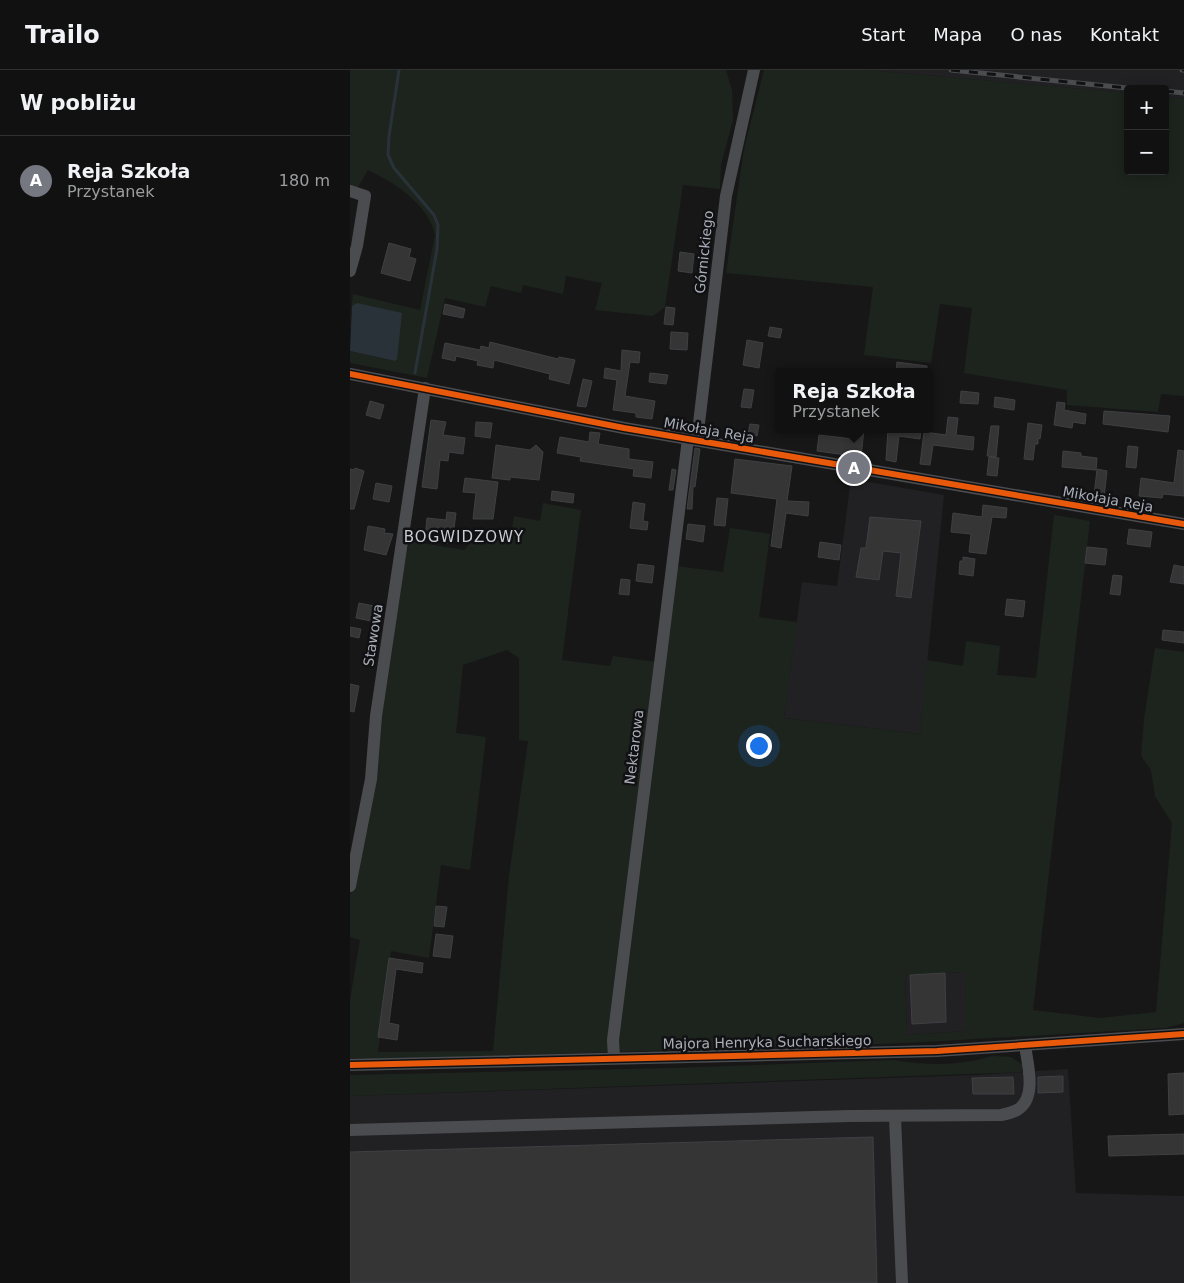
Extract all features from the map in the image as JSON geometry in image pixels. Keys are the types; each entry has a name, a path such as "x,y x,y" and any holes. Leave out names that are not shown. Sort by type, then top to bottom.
{"street":[{"name":"Górnickiego","path":"693,440 726,196 754,70"},
{"path":"350,191 365,196 357,246 350,271"},
{"name":"Mikołaja Reja","path":"350,374 693,440 1184,524"},
{"name":"Stawowa","path":"350,886 371,779 376,716 425,388"},
{"name":"Nektarowa","path":"614,1058 613,1040 693,440"},
{"name":"Majora Henryka Sucharskiego","path":"350,1065 937,1051 1184,1034"},
{"path":"350,1130 1001,1115 1017,1110 1026,1101 1030,1083 1025,1046"},
{"path":"895,1117 902,1283"}],"shaded area":[{"path":"350,70 726,70 732,90 733,120 721,165 720,189 683,185 665,307 653,316 595,310 602,283 566,276 563,294 523,285 521,293 491,286 485,307 445,298 427,378 350,363 350,351 394,361 352,306 350,320 353,294 420,310 435,235 431,224 418,204 389,181 368,170 357,189 350,186"},
{"path":"764,70 867,70 1124,93 1124,175 1169,175 1169,97 1184,99 1184,396 1161,394 1158,412 1067,405 1067,390 964,373 972,308 940,304 931,363 864,355 873,287 726,273 744,149"},
{"path":"867,70 1184,70 1184,99 1169,97 1169,85 1124,85 1124,93"},
{"path":"357,303 402,313 397,359 395,361 350,351 352,306"},
{"path":"851,479 944,495 920,734 784,718 802,582 837,586"},
{"path":"543,503 581,510 562,660 610,666 613,656 656,662 668,565 723,572 730,528 770,534 759,617 797,622 784,718 920,734 927,660 963,666 966,641 1000,646 997,675 1036,678 1054,515 1090,521 1033,1010 1100,1018 1156,1012 1172,823 1155,796 1151,770 1141,756 1144,719 1155,648 1184,652 1184,1023 1166,1028 908,1043 350,1060 350,1000 360,940 350,937 350,895 361,849 388,654 409,541 464,550 476,537 510,542 514,516 540,521","holes":["507,650 519,658 519,740 528,741 509,876 493,1051 378,1052 391,951 429,958 441,865 470,870 486,737 456,733 463,665","965,972 966,1031 907,1035 905,975"]},
{"path":"965,972 967,1031 907,1035 905,975"},
{"path":"992,1056 1011,1057 1022,1064 1022,1072 350,1096 350,1075 673,1068 894,1060 943,1064 967,1062"},
{"path":"1068,1069 1076,1193 1184,1196 1184,1283 350,1283 350,1096 977,1075"}],"building":[{"path":"389,243 411,249 409,257 416,259 410,281 381,273"},
{"path":"680,252 694,254 692,273 678,271"},
{"path":"445,304 465,309 463,318 443,314"},
{"path":"666,307 675,308 673,325 664,324"},
{"path":"770,327 782,329 780,338 768,336"},
{"path":"671,332 688,333 687,350 670,349"},
{"path":"747,340 763,343 759,368 743,365"},
{"path":"490,342 558,359 559,357 575,360 569,384 549,379 550,374 494,360 493,368 477,365 478,361 456,356 455,361 442,358 445,343 480,350 481,346 489,348"},
{"path":"622,350 640,352 639,363 630,362 625,396 655,401 652,419 636,417 636,413 613,410 617,380 604,378 605,368 621,371"},
{"path":"897,362 927,366 927,368 896,368"},
{"path":"650,373 668,375 666,384 649,382"},
{"path":"583,379 592,381 586,407 577,406"},
{"path":"744,389 754,390 751,408 741,407"},
{"path":"961,391 979,393 978,404 960,403"},
{"path":"995,397 1015,400 1014,410 994,407"},
{"path":"370,401 384,405 380,419 366,415"},
{"path":"1057,402 1065,403 1064,410 1086,414 1085,424 1073,422 1072,428 1054,425"},
{"path":"1104,411 1170,416 1168,432 1103,424"},
{"path":"948,417 958,418 956,435 974,437 973,450 933,445 930,465 920,464 924,433 946,435"},
{"path":"431,420 446,422 443,435 465,438 463,454 449,452 448,461 440,460 437,489 422,487"},
{"path":"476,422 492,423 490,438 475,436"},
{"path":"1028,423 1042,425 1040,439 1038,438 1038,444 1035,444 1033,460 1024,459"},
{"path":"750,424 759,425 757,436 748,434"},
{"path":"991,426 999,426 996,457 987,456"},
{"path":"590,432 600,433 598,444 629,449 629,459 653,462 651,478 633,476 634,469 580,461 581,457 557,453 560,437 589,442"},
{"path":"854,433 864,433 861,457 817,451 819,435 853,439"},
{"path":"888,433 921,433 920,439 899,436 896,462 886,460"},
{"path":"496,445 530,450 536,445 543,452 539,480 510,477 510,480 492,478"},
{"path":"1128,446 1138,447 1136,468 1126,467"},
{"path":"695,448 700,449 695,487 693,486 692,509 687,509"},
{"path":"1178,450 1184,451 1184,496 1163,494 1162,498 1139,496 1141,478 1174,483"},
{"path":"1063,451 1081,453 1081,456 1097,458 1096,470 1062,467"},
{"path":"989,457 999,458 997,476 987,475"},
{"path":"735,459 792,466 787,501 809,502 808,516 786,513 781,548 771,546 777,499 731,493"},
{"path":"355,468 364,471 354,509 350,509 350,469 354,470"},
{"path":"672,469 676,470 673,490 669,490"},
{"path":"1097,469 1107,471 1104,497 1094,496"},
{"path":"465,478 498,482 493,519 473,519 476,493 463,492"},
{"path":"376,483 392,486 389,502 373,499"},
{"path":"552,491 574,494 573,503 551,500"},
{"path":"717,498 728,499 725,526 714,525"},
{"path":"633,502 645,504 643,521 648,522 647,530 630,528"},
{"path":"983,505 1007,508 1006,518 992,517 986,554 969,552 971,534 951,532 953,513 982,517"},
{"path":"447,512 456,513 452,544 443,542 443,540 425,538 427,518 446,520"},
{"path":"870,517 921,521 911,598 896,596 901,553 883,551 879,580 856,577 861,548 866,548"},
{"path":"688,524 705,526 703,542 686,539"},
{"path":"368,526 385,529 384,533 393,534 386,555 364,550"},
{"path":"1129,529 1152,532 1150,547 1127,544"},
{"path":"820,542 841,545 839,560 818,557"},
{"path":"1087,547 1107,549 1105,565 1085,563"},
{"path":"963,557 975,559 973,576 959,574 960,561 963,561"},
{"path":"638,564 654,566 652,583 636,581"},
{"path":"1174,565 1184,567 1184,584 1170,582"},
{"path":"1113,575 1122,576 1120,595 1110,594"},
{"path":"621,579 630,580 629,595 619,594"},
{"path":"1007,599 1025,601 1023,617 1005,615"},
{"path":"359,603 374,606 371,621 356,618"},
{"path":"350,627 361,629 359,638 350,636"},
{"path":"1163,630 1184,632 1184,643 1162,640"},
{"path":"350,684 359,686 354,712 350,711"},
{"path":"436,906 447,907 444,927 434,926"},
{"path":"436,934 453,936 450,958 433,956"},
{"path":"389,958 423,963 422,973 396,969 389,1023 399,1025 397,1040 378,1037"},
{"path":"945,973 946,1022 912,1024 910,975"},
{"path":"1184,1073 1184,1114 1169,1115 1168,1074"},
{"path":"1063,1076 1063,1092 1038,1093 1038,1077"},
{"path":"1013,1077 1014,1094 973,1094 972,1078"},
{"path":"1184,1134 1184,1154 1109,1156 1108,1136"},
{"path":"873,1137 877,1283 350,1283 350,1152"}],"waterway":[{"path":"399,70 388,155 394,168 434,215 438,225 437,249 415,373"}],"railway":[{"path":"951,70 1124,88"},
{"path":"1169,91 1184,93"}],"cycle path":[{"path":"350,374 624,428 1184,524"},
{"path":"350,1065 937,1051 1184,1034"}],"place":[{"name":"Reja Szkoła","path":"854,468"}],"district":[{"name":"BOGWIDZOWY","path":"464,537"}]}
